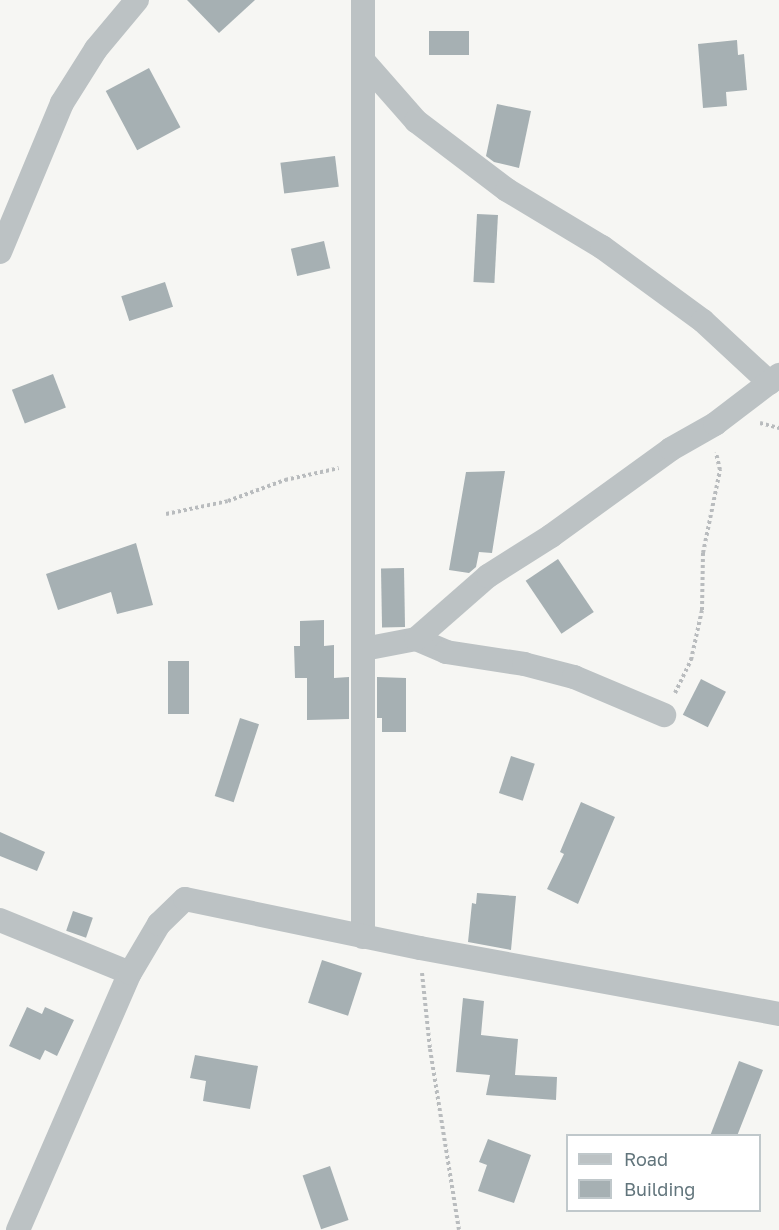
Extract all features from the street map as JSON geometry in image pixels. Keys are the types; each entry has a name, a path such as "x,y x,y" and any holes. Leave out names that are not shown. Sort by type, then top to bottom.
{"street":[{"path":"0,252 62,103 96,49 137,0"},
{"path":"363,0 366,64 363,937"},
{"path":"364,648 416,639 488,576 551,536 671,449 715,424 775,379 703,321 602,247 507,190 416,121 366,64"},
{"path":"416,639 446,652 524,664 574,677 664,715"},
{"path":"18,1230 130,973 159,924 185,900 420,948 779,1014"},
{"path":"0,920 130,973"}],"path":[{"path":"664,715 691,660 702,610 703,553 720,470 715,424"},
{"path":"166,514 228,501 285,480 364,462"},
{"path":"420,948 430,1049 459,1230"}],"building":[{"path":"187,0 255,0 219,33"},
{"path":"429,31 469,31 469,55 429,55"},
{"path":"737,40 738,55 744,54 747,90 726,92 727,106 703,108 698,44"},
{"path":"149,68 180,127 137,150 106,91"},
{"path":"497,104 531,111 519,168 494,162 486,156"},
{"path":"335,156 339,187 284,193 280,163"},
{"path":"477,214 498,215 494,283 473,282"},
{"path":"324,241 330,268 297,276 291,249"},
{"path":"165,282 173,307 129,321 121,296"},
{"path":"53,374 66,408 25,423 12,390"},
{"path":"505,471 492,553 479,552 476,567 469,573 449,570 466,472"},
{"path":"136,543 153,605 117,614 111,592 58,610 46,574"},
{"path":"558,559 594,612 561,634 526,581"},
{"path":"381,568 404,568 405,627 382,627"},
{"path":"324,620 324,646 334,645 334,678 349,677 349,719 307,720 307,678 295,678 294,646 300,646 300,621"},
{"path":"168,661 189,661 189,714 168,714"},
{"path":"377,677 406,678 406,732 382,732 382,718 377,718"},
{"path":"701,679 726,692 708,727 683,715"},
{"path":"240,718 259,724 234,802 215,796"},
{"path":"511,756 535,764 523,801 499,793"},
{"path":"581,802 615,817 578,904 547,889 564,854 560,852"},
{"path":"0,832 45,852 37,871 0,856"},
{"path":"477,893 516,896 511,950 468,942 472,903 476,904"},
{"path":"73,911 93,918 86,938 66,931"},
{"path":"322,960 362,973 348,1016 308,1003"},
{"path":"463,998 484,1001 481,1035 518,1039 515,1075 557,1077 556,1100 486,1095 490,1075 456,1072"},
{"path":"27,1007 42,1014 45,1007 74,1020 57,1056 45,1050 40,1060 9,1046"},
{"path":"195,1055 258,1066 250,1109 203,1101 206,1081 190,1078"},
{"path":"739,1061 763,1070 738,1134 711,1134"},
{"path":"488,1139 531,1155 514,1203 478,1191 487,1165 479,1162"},
{"path":"330,1166 349,1220 321,1229 303,1175"}]}
